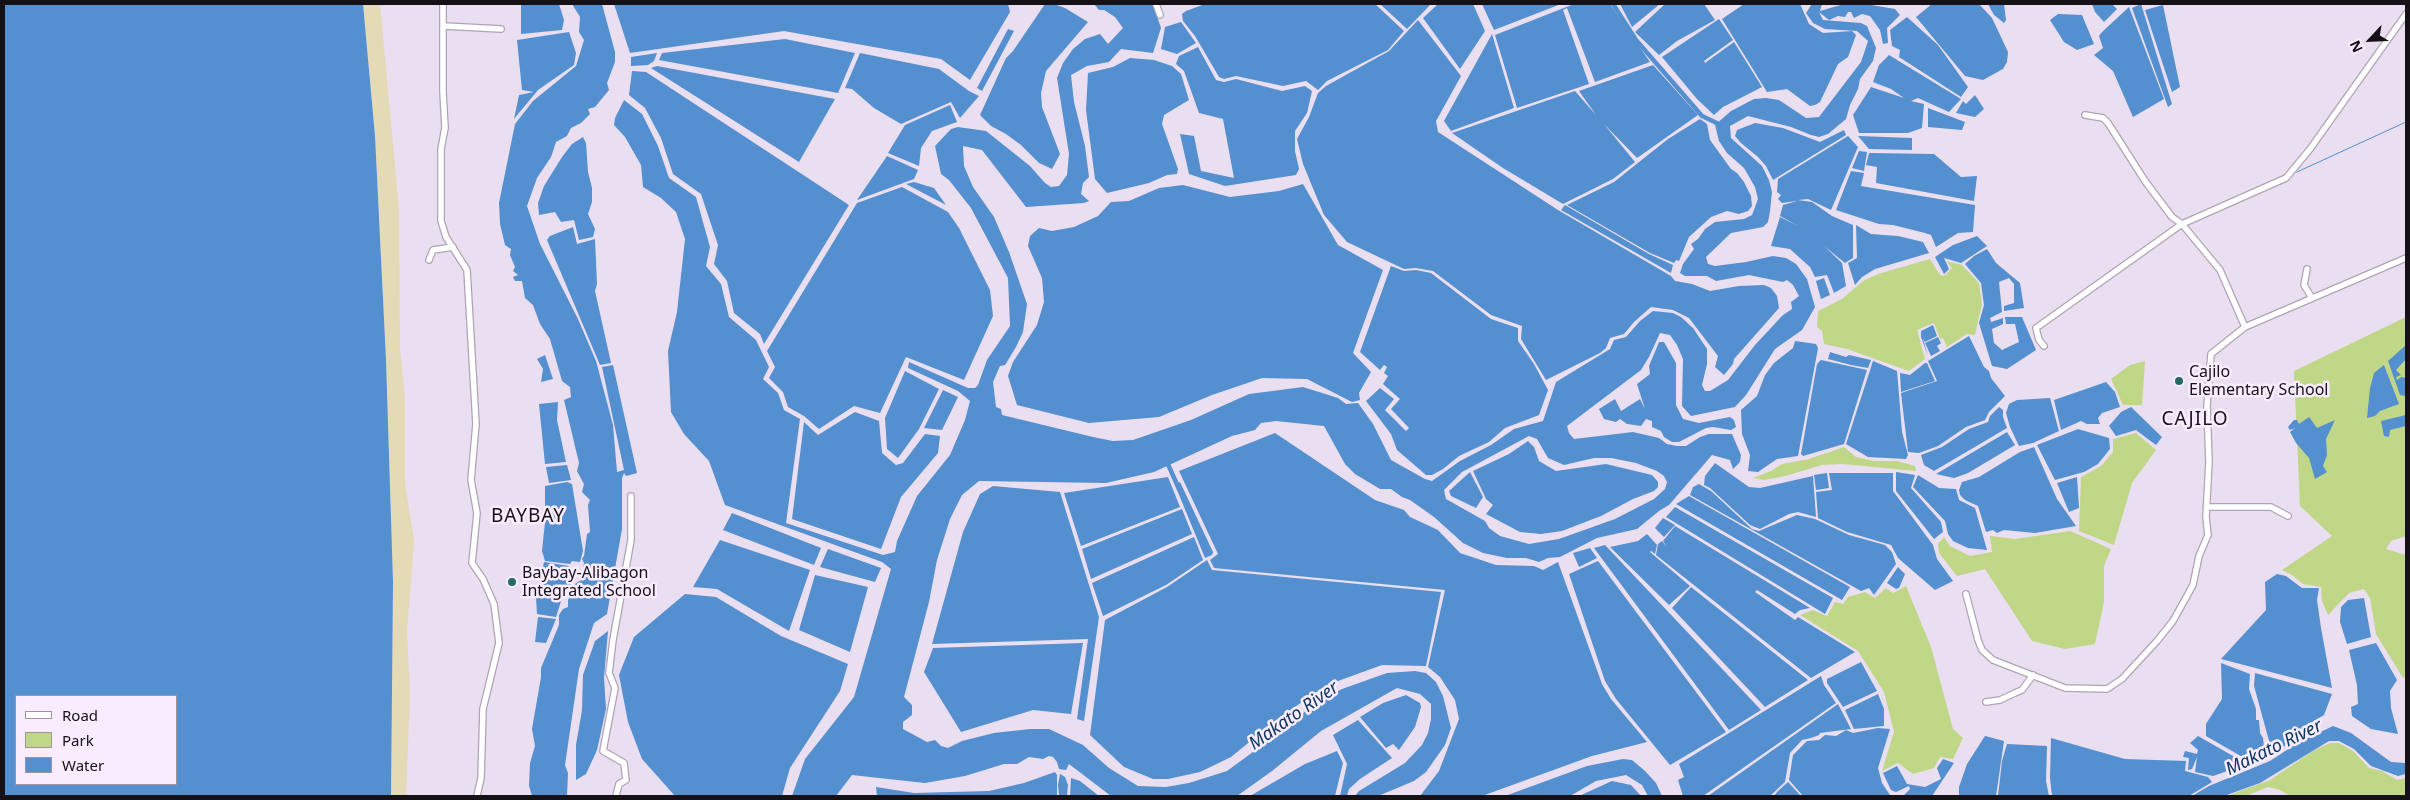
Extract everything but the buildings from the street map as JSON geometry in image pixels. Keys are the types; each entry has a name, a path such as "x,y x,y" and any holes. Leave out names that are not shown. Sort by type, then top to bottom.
{"street":[{"path":"443,4 445,128 442,149 441,221 443,230 467,270 476,424 471,480 477,513 472,563 483,579 494,604 499,643 484,709 482,778 477,796"},
{"path":"1157,4 1160,15"},
{"path":"2044,346 2039,340 2036,328 2182,224 2286,178 2310,149 2406,14"},
{"path":"444,26 501,29"},
{"path":"2086,115 2103,118 2108,123 2145,181 2172,217 2182,224 2220,270 2245,327"},
{"path":"429,260 433,250 453,247"},
{"path":"1966,594 1982,650 1993,660 2065,688 2107,689 2122,679 2158,641 2173,620 2193,585 2198,556 2208,535 2210,462 2207,406 2211,354 2245,327 2406,258"},
{"path":"2307,269 2304,285 2312,298"},
{"path":"616,796 619,784 626,780 624,763 603,752 614,688 609,673 613,640 632,540 631,496"},
{"path":"2208,507 2271,507 2288,516"},
{"path":"1986,702 2000,700 2022,690 2033,675"}],"green space":[{"path":"1930,259 1940,275 1944,276 1952,268 1946,261 1962,265 1979,283 1982,304 1975,335 1967,334 1947,347 1943,338 1940,339 1934,323 1917,330 1925,359 1909,371 1847,349 1824,344 1822,331 1817,327 1818,311 1842,299 1863,281 1878,274"},
{"path":"2406,317 2406,536 2391,541 2386,549 2406,555 2406,675 2403,678 2376,634 2370,598 2364,589 2349,593 2328,615 2322,601 2321,587 2303,584 2282,570 2332,536 2300,506 2294,371"},
{"path":"2145,361 2142,405 2123,405 2111,379 2130,365"},
{"path":"2136,433 2156,450 2132,483 2114,545 2079,531 2081,477 2101,466 2113,452 2113,439"},
{"path":"1844,447 1856,457 1874,461 1897,461 1915,466 1916,471 1843,464 1822,465 1764,480 1753,478 1771,471 1782,464 1809,459"},
{"path":"2070,531 2111,549 2104,566 2104,602 2095,644 2065,649 2032,641 1985,569 1957,576 1939,553 1938,544 1944,537 1950,546 1970,556 1992,552 1990,536 2015,539"},
{"path":"1906,586 1931,647 1953,729 1963,738 1953,759 1940,757 1934,768 1913,774 1898,763 1882,771 1894,732 1884,692 1858,651 1800,615 1813,610 1827,616 1835,602 1843,604 1848,597 1865,592 1875,598 1886,588 1893,593"},
{"path":"2330,743 2339,743 2353,751 2369,768 2382,771 2397,780 2406,778 2406,796 2290,796 2280,790 2268,787 2246,796 2227,796 2270,780 2313,751"}],"sand":[{"path":"363,4 380,4 399,210 400,350 405,398 405,483 414,541 407,631 410,695 406,796 391,796 393,582 386,360 375,136"}],"water":[{"path":"4,4 363,4 375,136 386,360 393,582 391,796 4,796"},
{"path":"521,4 559,4 564,20 562,30 521,34"},
{"path":"572,4 602,4 615,52 615,62 607,83 609,90 595,107 588,109 590,114 581,123 571,128 567,136 556,142 551,157 537,178 527,206 540,244 578,319 596,361 613,425 617,472 624,470 602,367 613,365 637,473 626,476 624,473 622,478 622,529 607,614 594,623 579,669 565,765 568,773 567,796 532,796 529,786 530,763 535,746 532,729 541,668 559,625 559,615 563,609 568,607 568,600 576,587 575,584 581,580 584,563 582,559 587,534 590,532 588,505 590,500 582,492 584,484 577,471 579,463 564,400 571,397 570,387 562,381 550,339 540,324 533,305 525,298 522,281 515,281 513,277 518,275 513,271 515,267 510,255 511,249 505,245 500,224 499,203 515,124 533,101 576,66 584,40 579,32 580,17"},
{"path":"614,4 1008,4 1010,12 970,80 941,59 784,31 630,53"},
{"path":"1045,4 1054,4 1065,8 1088,22 1046,71 1041,93 1042,107 1060,154 1052,169 1039,163 1021,145 991,126 980,115 1006,58 1013,51"},
{"path":"1094,4 1153,4 1161,28 1153,53 1121,49 1109,62 1087,66 1071,75 1074,102 1085,146 1089,177 1083,183 1081,194 1089,201 1084,203 1026,207 982,150 963,146 964,166 973,187 994,217 1009,252 1027,304 1023,332 1005,365 1000,366 993,382 996,407 1001,409 1002,415 1093,437 1113,441 1133,440 1191,420 1249,394 1303,387 1338,398 1346,404 1358,403 1373,424 1391,460 1432,481 1460,461 1491,445 1514,429 1543,421 1556,382 1610,349 1614,340 1626,337 1640,321 1653,311 1673,313 1681,317 1693,328 1707,349 1707,364 1702,385 1705,391 1710,391 1728,380 1755,345 1783,315 1792,309 1791,302 1799,296 1793,285 1787,280 1783,282 1749,275 1716,281 1707,276 1685,276 1680,273 1683,264 1694,249 1691,244 1698,239 1705,229 1715,222 1744,219 1752,215 1758,199 1755,187 1744,168 1727,153 1719,141 1715,125 1731,111 1754,99 1766,98 1779,100 1806,118 1819,117 1861,62 1868,41 1857,31 1825,29 1813,23 1806,13 1812,4 1822,4 1820,11 1844,4 1865,4 1895,9 1900,15 1887,28 1888,43 1883,44 1880,30 1870,16 1862,14 1854,18 1851,12 1848,12 1845,17 1838,16 1829,20 1819,12 1823,20 1861,23 1867,26 1876,48 1873,61 1860,79 1846,119 1828,134 1819,137 1791,127 1748,116 1730,126 1731,138 1762,166 1769,180 1772,192 1770,211 1768,222 1763,227 1731,233 1706,257 1708,264 1715,266 1773,256 1786,258 1796,264 1807,279 1815,307 1802,330 1775,349 1746,395 1735,407 1691,416 1682,406 1683,359 1670,335 1660,333 1641,370 1567,426 1569,433 1574,439 1633,432 1659,438 1667,444 1677,446 1686,446 1700,437 1709,434 1732,434 1741,455 1740,462 1733,469 1730,460 1712,455 1669,505 1637,529 1597,538 1560,557 1548,558 1539,562 1526,558 1507,558 1483,553 1463,543 1434,517 1410,500 1391,489 1380,489 1355,474 1345,464 1324,426 1276,421 1261,423 1255,430 1232,436 1154,472 1106,483 979,481 962,495 950,519 937,560 929,602 904,697 912,705 912,715 903,722 903,729 927,742 935,740 941,746 948,748 962,741 994,733 1049,729 1083,745 1109,768 1138,786 1166,787 1189,783 1227,771 1294,722 1312,705 1342,689 1387,673 1415,671 1426,673 1436,682 1443,696 1451,728 1445,745 1426,772 1414,781 1378,796 1355,796 1359,791 1405,763 1422,745 1428,733 1431,719 1431,704 1420,694 1397,688 1321,731 1272,771 1237,796 1111,796 1069,764 1066,770 1059,769 1057,762 1053,757 1049,756 1043,759 1029,757 1017,764 1004,764 965,776 925,783 852,775 836,796 792,796 805,759 854,697 891,569 882,562 725,505 709,461 684,434 671,412 668,351 677,312 685,239 676,212 661,198 643,187 641,165 625,137 614,125 615,118 624,100 642,114 658,146 669,178 696,197 710,247 706,266 721,284 729,317 756,340 769,367 763,379 778,393 784,410 800,419 786,523 883,555 895,552 897,541 917,496 950,455 965,420 970,401 958,391 908,368 909,362 968,388 975,388 978,385 987,360 1010,326 1008,278 971,208 949,180 941,174 935,146 951,129 958,127 986,131 1030,166 1045,183 1051,187 1059,186 1067,175 1069,154 1057,78 1063,63 1073,49 1085,39 1100,34 1108,44 1123,28 1115,17 1104,10 1099,10","holes":["1529,436 1537,439 1548,458 1564,465 1594,458 1611,458 1636,463 1657,471 1664,476 1667,482 1665,489 1654,499 1615,519 1559,539 1529,544 1500,536 1489,528 1485,521 1446,499 1444,490 1462,472"]},
{"path":"1205,4 1375,4 1404,31 1388,50 1327,81 1318,90 1306,81 1283,86 1236,76 1224,79 1219,77 1195,36 1183,21 1182,14"},
{"path":"1380,4 1428,4 1430,5 1407,29"},
{"path":"1438,4 1473,4 1485,31 1460,69 1423,18"},
{"path":"1482,4 1561,4 1494,30"},
{"path":"1574,4 1610,4 1650,62 1595,82 1567,8 1563,10 1589,84 1517,108 1495,35"},
{"path":"1620,4 1660,4 1632,27"},
{"path":"1665,4 1704,4 1715,20 1677,41 1659,55 1635,32"},
{"path":"1744,4 1800,4 1809,24 1823,33 1852,31 1856,35 1848,57 1838,64 1820,102 1810,106 1787,89 1767,92 1722,19"},
{"path":"1932,4 1979,4 1992,18 2008,52 2007,62 2003,69 1983,80 1965,76 1916,17"},
{"path":"1988,4 2004,4 2006,20 2004,23 1994,15"},
{"path":"2092,4 2112,4 2117,9 2104,22 2095,12"},
{"path":"2141,4 2172,104 2168,107 2132,8"},
{"path":"2163,5 2180,87 2172,92 2145,10"},
{"path":"2129,7 2164,99 2133,117 2113,71 2094,55 2103,48 2099,36 2101,33"},
{"path":"2058,14 2082,15 2094,44 2077,50 2064,42 2050,20"},
{"path":"1907,17 1938,45 1968,87 1961,97 1899,57 1900,50 1892,46 1890,30"},
{"path":"1719,19 1733,40 1704,61 1705,63 1734,42 1762,87 1723,107 1714,115 1697,99 1662,57"},
{"path":"1418,20 1461,76 1436,121 1438,132 1558,210 1671,276 1675,281 1692,284 1710,291 1739,286 1764,285 1771,288 1777,296 1779,308 1734,359 1733,364 1724,375 1715,367 1718,356 1689,318 1673,310 1651,307 1624,334 1610,338 1606,348 1600,353 1546,380 1521,339 1522,326 1491,315 1433,271 1416,268 1404,269 1347,242 1324,215 1303,164 1297,139 1309,117 1318,93 1326,86 1389,51"},
{"path":"1181,22 1196,43 1177,54 1161,49 1165,27"},
{"path":"1008,29 1014,31 982,91 977,88"},
{"path":"569,32 576,53 574,65 538,90 514,119 519,95 534,92 522,90 517,40"},
{"path":"1492,34 1514,108 1451,131 1444,121"},
{"path":"785,39 855,53 838,93 659,60 662,53"},
{"path":"1198,47 1216,80 1224,82 1236,79 1282,91 1305,86 1312,91 1307,113 1295,131 1295,151 1299,169 1296,175 1225,186 1189,174 1180,134 1194,136 1201,171 1234,178 1223,119 1199,113 1184,71 1176,64 1179,56"},
{"path":"657,53 654,61 648,65 631,66 631,57"},
{"path":"860,53 939,69 979,96 960,118 951,102 901,124 874,108 852,89 845,88"},
{"path":"1889,55 1961,99 1949,112 1918,98 1911,101 1924,104 1922,128 1908,133 1859,133 1853,115 1871,87 1904,98 1891,89 1873,82 1879,65"},
{"path":"1130,58 1154,60 1172,66 1181,74 1189,100 1164,115 1162,124 1178,169 1177,174 1167,175 1149,183 1107,193 1095,179 1086,110 1088,73 1113,67"},
{"path":"1653,65 1698,115 1637,158 1604,124 1635,162 1613,179 1563,204 1503,168 1452,133 1575,91 1596,115 1579,91"},
{"path":"657,66 835,99 799,162 651,68"},
{"path":"632,71 646,72 849,205 764,344 760,334 734,313 727,281 714,264 718,245 701,194 673,174 661,138 645,108 629,95"},
{"path":"1975,95 1984,109 1975,117 1956,113 1963,101 1966,104"},
{"path":"950,105 957,122 932,131 921,148 919,166 888,153 905,125"},
{"path":"1928,108 1965,122 1962,130 1928,127"},
{"path":"1700,119 1707,124 1710,140 1731,169 1744,182 1751,196 1752,206 1748,211 1739,214 1727,211 1711,217 1689,237 1679,261 1676,260 1674,263 1650,253 1567,205 1614,182 1668,139"},
{"path":"1755,123 1783,128 1820,142 1844,130 1846,135 1773,180 1766,166 1735,136 1737,130"},
{"path":"1848,136 1858,147 1831,210 1808,199 1798,200 1812,202 1832,216 1853,225 1853,258 1845,263 1824,246 1842,263 1846,286 1834,293 1827,275 1815,277 1810,267 1790,249 1771,246 1780,217 1798,226 1780,216 1783,205 1797,201 1782,203 1778,199 1781,195 1777,192 1778,179"},
{"path":"1858,136 1912,138 1912,150 1869,149"},
{"path":"583,137 586,143 588,172 592,188 592,202 588,214 595,229 593,237 579,240 574,220 561,222 555,212 539,215 538,203 544,186 562,157 572,144"},
{"path":"1859,151 1867,152 1864,171 1852,168"},
{"path":"1869,153 1934,154 1961,177 1977,176 1974,201 1876,183 1877,167 1866,165"},
{"path":"887,156 918,170 914,179 857,200"},
{"path":"1851,171 1864,173 1861,186 1975,205 1973,232 1958,233 1936,247 1931,235 1893,225 1879,224 1836,210"},
{"path":"914,182 934,188 946,205 906,184"},
{"path":"1303,184 1338,245 1383,270 1353,353 1371,372 1359,393 1360,400 1352,402 1307,379 1262,378 1212,395 1159,417 1089,423 1017,405 1008,376 1013,362 1037,325 1044,302 1042,278 1028,246 1030,236 1039,228 1052,231 1074,227 1098,216 1111,202 1129,201 1159,188 1183,185 1230,197 1279,191"},
{"path":"902,187 948,212 959,228 990,290 993,316 964,380 906,357 880,413 854,406 819,429 804,416 788,407 783,392 769,378 775,367 767,351 857,203"},
{"path":"1565,205 1649,254 1673,265 1671,273 1561,210"},
{"path":"1856,225 1871,234 1898,236 1923,242 1929,253 1875,269 1862,277 1855,285 1848,263 1857,258"},
{"path":"573,227 577,244 595,239 597,284 595,291 611,363 600,365 547,240 550,236"},
{"path":"1977,236 1987,246 1961,263 1944,258 1949,269 1944,274 1935,257 1953,245"},
{"path":"1987,249 1996,263 2020,283 2024,308 2004,311 2004,306 2014,303 2014,284 2009,278 1999,282 2002,312 1990,318 1991,322 2003,318 2003,324 1992,329 1994,343 2002,350 2019,342 2015,324 2006,324 2005,317 2022,317 2036,350 2007,369 1992,366 1979,323 1984,305 1981,283 1965,264 1974,256"},
{"path":"1391,266 1404,271 1416,270 1431,273 1491,319 1518,328 1518,341 1534,364 1548,390 1539,415 1505,428 1489,442 1459,456 1432,475 1426,475 1397,450 1391,434 1366,401 1380,388 1394,399 1385,410 1406,431 1409,428 1391,409 1400,399 1383,384 1388,376 1384,373 1387,367 1384,365 1380,370 1360,352"},
{"path":"1824,278 1830,295 1821,299 1816,281"},
{"path":"1933,325 1937,336 1925,342 1923,339 1928,356 1921,337 1921,331"},
{"path":"1969,336 1984,367 1989,371 1991,378 2005,396 1989,412 1985,420 1966,427 1938,446 1919,453 1908,452 1901,393 1937,381 1928,361"},
{"path":"1938,337 1941,343 1937,346 1940,351 1931,356 1925,343"},
{"path":"1795,341 1816,344 1818,348 1798,456 1777,459 1758,472 1748,471 1750,455 1742,434 1741,410 1757,396 1765,375 1774,363 1793,348"},
{"path":"1659,342 1664,342 1676,363 1676,405 1683,419 1699,423 1730,417 1734,420 1736,427 1731,430 1713,427 1706,428 1679,442 1672,442 1664,437 1661,431 1652,427 1652,421 1646,419 1641,426 1627,424 1620,419 1616,422 1604,419 1599,409 1615,399 1621,411 1640,399 1645,409 1637,384 1650,374 1649,366"},
{"path":"2406,345 2406,359 2396,370 2401,375 2396,377 2397,380 2401,377 2406,378 2406,396 2400,395 2388,361"},
{"path":"1830,352 1846,357 1849,355 1871,360 1868,368 1851,365 1828,359"},
{"path":"545,355 553,379 541,382 543,369 537,359"},
{"path":"1821,360 1867,370 1844,444 1803,456 1801,454 1817,364"},
{"path":"1873,361 1897,371 1902,432 1908,455 1906,459 1868,457 1846,444"},
{"path":"1927,363 1935,381 1901,392 1900,373 1910,375"},
{"path":"2384,365 2399,404 2367,418 2370,388 2374,373"},
{"path":"905,371 939,389 919,429 898,458 887,449 885,418"},
{"path":"2106,382 2115,392 2120,407 2102,413 2098,418 2100,424 2087,424 2081,421 2061,430 2054,400"},
{"path":"943,390 958,397 942,430 924,428"},
{"path":"2050,398 2059,431 2033,443 2019,446 2006,413 2009,404 2017,400"},
{"path":"558,402 557,420 566,462 545,464 539,404"},
{"path":"1999,407 2003,410 2003,417 2007,428 1934,471 1924,465 1921,455 1942,447 1969,429 1988,422 1990,416"},
{"path":"2131,407 2162,437 2156,445 2136,430 2116,436 2109,426 2121,412"},
{"path":"855,412 879,421 882,453 896,465 903,463 925,434 940,436 938,453 901,497 881,549 792,519 804,422 818,435"},
{"path":"2406,415 2406,426 2390,430 2389,437 2384,436 2381,421"},
{"path":"2309,417 2317,428 2335,420 2326,439 2327,455 2323,466 2327,472 2315,479 2309,458 2296,443 2290,432 2295,428 2290,430 2288,427 2294,420 2297,420 2299,424"},
{"path":"2078,429 2109,438 2110,449 2098,464 2084,472 2055,480 2037,445"},
{"path":"2007,432 2015,445 1968,473 1954,478 1936,474"},
{"path":"1275,433 1375,500 1404,510 1410,517 1438,530 1460,553 1496,565 1534,566 1543,570 1558,562 1602,684 1611,699 1647,742 1592,756 1482,796 1420,796 1439,771 1459,719 1455,700 1440,677 1428,667 1445,590 1214,568 1210,560 1218,554 1179,471"},
{"path":"1528,441 1534,447 1539,461 1556,471 1606,464 1652,475 1658,482 1658,487 1654,491 1633,499 1601,516 1562,531 1541,534 1520,532 1486,514 1493,505 1486,499 1473,471 1509,454"},
{"path":"2034,447 2057,499 2076,526 2035,533 2004,530 1997,533 1993,530 1986,532 1978,506 1965,500 1960,495 1959,490 1962,482 1979,477 2020,452"},
{"path":"1715,463 1749,487 1760,488 1813,476 1816,517 1798,512 1789,514 1760,529 1750,525 1710,488 1704,485 1705,476"},
{"path":"567,465 571,480 549,483 546,467"},
{"path":"1470,472 1483,497 1476,508 1451,496 1449,491"},
{"path":"1896,472 1915,475 1911,488 1941,522 1943,532 1934,539 1896,491"},
{"path":"1827,473 1829,488 1816,490 1814,475"},
{"path":"1829,473 1893,473 1893,491 1933,545 1937,559 1953,581 1935,590 1898,558 1891,545 1847,532 1818,518 1816,492 1832,490"},
{"path":"1918,475 1939,488 1956,489 1959,500 1975,508 1987,550 1968,548 1953,541 1948,534 1945,521 1913,487"},
{"path":"1168,477 1180,507 1081,546 1064,493"},
{"path":"2077,477 2079,508 2069,512 2057,483"},
{"path":"567,482 572,484 583,551 580,562 572,561 570,564 545,561 542,551 545,522 545,486"},
{"path":"1180,482 1213,552 1212,555 1205,558 1175,485"},
{"path":"1699,484 1711,491 1752,529 1759,531 1797,515 1815,519 1849,535 1885,545 1892,552 1896,564 1874,595 1869,588 1861,591 1690,495 1693,487"},
{"path":"993,486 1060,492 1099,617 1084,721 1077,719 1088,639 932,644 963,532 980,494"},
{"path":"1689,496 1850,587 1842,600 1676,504"},
{"path":"1675,507 1833,598 1825,614 1666,517"},
{"path":"1182,509 1192,534 1091,579 1082,549"},
{"path":"732,513 821,548 814,565 723,530"},
{"path":"1663,518 1675,525 1664,537 1655,528"},
{"path":"1675,526 1810,608 1800,610 1795,614 1757,590 1755,592 1795,620 1798,617 1855,652 1811,678 1656,555 1658,544 1662,541 1667,547 1663,541"},
{"path":"1647,534 1657,545 1655,554 1650,552 1690,586 1669,605 1610,547 1638,541"},
{"path":"1194,537 1203,560 1166,585 1103,616 1092,583"},
{"path":"720,540 810,570 789,631 717,589 693,587"},
{"path":"1605,545 1761,710 1729,730 1594,548"},
{"path":"1590,548 1597,558 1579,567 1573,553"},
{"path":"828,549 881,568 875,582 820,567"},
{"path":"1207,560 1212,570 1441,592 1426,666 1382,665 1327,685 1280,717 1231,757 1200,772 1168,779 1153,779 1124,767 1090,735 1105,620 1167,587"},
{"path":"1598,561 1726,732 1670,765 1616,699 1605,681 1569,574"},
{"path":"544,562 569,566 569,572 579,573 572,578 571,586 562,598 556,617 537,614 536,597"},
{"path":"1898,567 1905,574 1899,588 1896,589 1887,583"},
{"path":"2277,574 2286,576 2302,588 2319,588 2317,600 2332,688 2221,659 2266,610 2265,582"},
{"path":"815,575 868,587 850,652 799,630"},
{"path":"1691,587 1808,680 1765,707 1672,608"},
{"path":"685,594 716,597 781,636 848,664 840,691 790,768 782,796 675,796 642,759 628,722 619,675 634,637"},
{"path":"2364,598 2371,637 2347,644 2340,622 2341,607 2348,600"},
{"path":"538,617 556,619 546,643 535,642"},
{"path":"608,631 604,678 606,709 597,750 586,774 576,780 576,745 582,710 583,675 595,641"},
{"path":"1083,643 1071,714 1033,710 961,732 924,672 933,648"},
{"path":"2376,643 2397,680 2390,691 2391,708 2398,734 2371,729 2352,716 2351,707 2358,704 2357,685 2349,650"},
{"path":"1861,662 1877,691 1843,707 1827,683 1827,679"},
{"path":"2221,663 2250,674 2249,689 2256,709 2256,720 2259,720 2265,757 2251,762 2206,736 2206,724 2222,699"},
{"name":"Makato River","path":"2255,673 2332,694 2324,715 2286,738 2285,746 2274,751 2271,748 2254,686"},
{"path":"1821,676 1824,685 1836,703 1703,796 1683,796 1678,780 1684,777 1679,764"},
{"path":"1878,694 1884,709 1884,726 1854,729 1845,710"},
{"path":"1406,695 1420,703 1421,707 1415,727 1399,750 1393,744 1386,748 1360,717 1383,703"},
{"path":"1838,704 1851,729 1820,733 1819,735 1802,740 1790,753 1785,782 1770,796 1708,796"},
{"path":"1358,720 1392,758 1360,779 1349,789 1347,796 1340,796 1347,764 1333,735"},
{"path":"2333,726 2351,733 2391,762 2406,763 2406,774 2398,776 2371,766 2354,749 2339,741 2329,741 2260,783 2224,796 2192,796 2209,786 2270,761 2296,744"},
{"path":"1878,728 1890,729 1878,768 1882,783 1890,795 1803,796 1789,780 1793,755 1807,741 1819,740 1825,735 1836,736 1846,730 1853,733"},
{"path":"1985,736 2004,741 1996,796 1959,796 1959,787 1967,764"},
{"path":"2198,736 2247,764 2213,776 2195,772 2197,757 2192,769 2188,770 2189,758 2183,757 2185,751 2197,754 2198,750 2190,743"},
{"path":"2051,738 2125,759 2186,761 2185,771 2208,777 2212,782 2189,796 2052,796 2050,778"},
{"path":"2007,744 2047,746 2046,781 2049,796 1998,796 2002,761"},
{"path":"1337,751 1343,763 1335,796 1250,796 1305,764"},
{"path":"1623,759 1632,760 1645,771 1656,783 1662,796 1648,796 1642,785 1626,775 1596,781 1570,796 1505,796 1587,766"},
{"path":"1943,759 1954,763 1932,796 1903,796 1910,789 1909,786 1896,792 1891,790 1883,773 1897,766 1907,784 1925,787 1941,779 1937,768"},
{"path":"1055,772 1057,775 1057,796 877,796 876,787 914,793 989,791 1024,783"},
{"path":"1060,774 1065,777 1068,785 1067,796 1059,796"},
{"path":"1071,778 1080,781 1099,796 1070,796"},
{"path":"1612,781 1631,785 1641,796 1579,796"},
{"path":"1788,782 1801,796 1774,796 1778,791"}],"waterway":[{"path":"1613,4 1636,40 1702,116 1723,126"},
{"path":"2297,172 2406,122"},
{"path":"1167,462 1179,489"}],"place":[{"name":"Cajilo Elementary School","path":"2179,381"},
{"name":"Baybay-Alibagon Integrated School","path":"512,582"}],"district":[{"name":"CAJILO","path":"2195,420"},
{"name":"BAYBAY","path":"528,517"}]}
